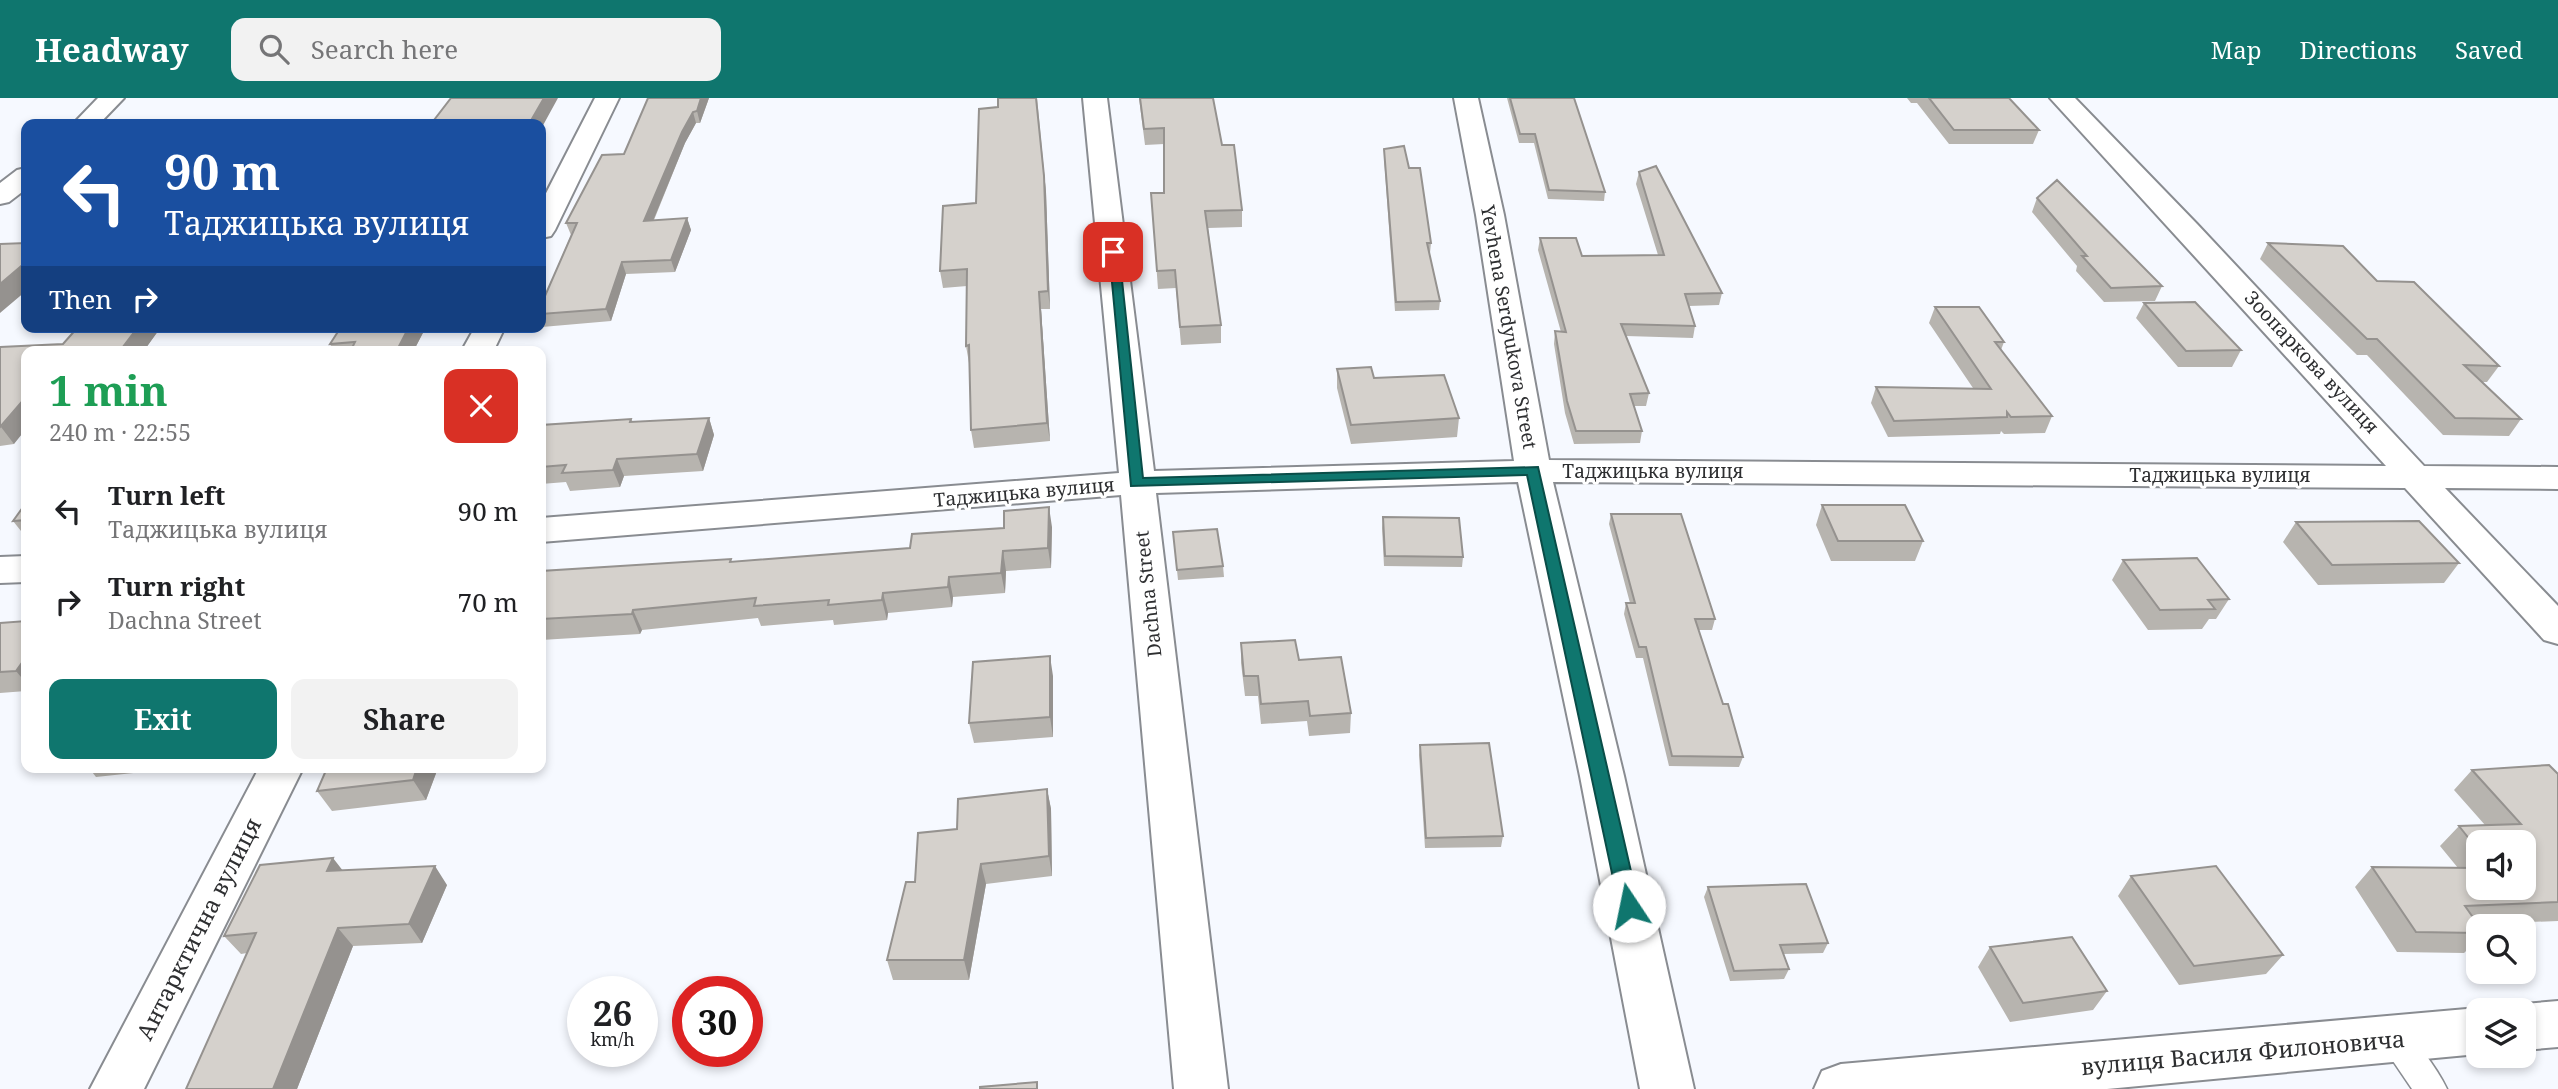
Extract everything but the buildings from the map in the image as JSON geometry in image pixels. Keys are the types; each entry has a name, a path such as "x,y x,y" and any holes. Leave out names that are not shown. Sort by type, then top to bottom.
{"street":[{"path":"90,119 112,98"},
{"path":"546,220 607,98"},
{"name":"Dachna Street","path":"1095,98 1201,1089"},
{"name":"Yevhena Serdyukova Street","path":"1466,98 1490,215 1533,471 1602,776 1667,1089"},
{"name":"Зоопаркова вулиця","path":"2062,98 2268,314 2460,527 2558,629"},
{"path":"0,196 21,180"},
{"name":"Таджицька вулиця","path":"546,530 1136,483 1533,471 2558,478"},
{"path":"0,570 21,569"},
{"name":"Антарктична вулиця","path":"117,1089 278,773"},
{"path":"2536,1026 2558,1024"},
{"name":"вулиця Василя Филоновича","path":"1841,1089 2466,1032"}],"lane":[{"path":"2393,1039 2431,1089"}],"route":[{"path":"1113,252 1136,483 1533,471 1629,906"}]}
